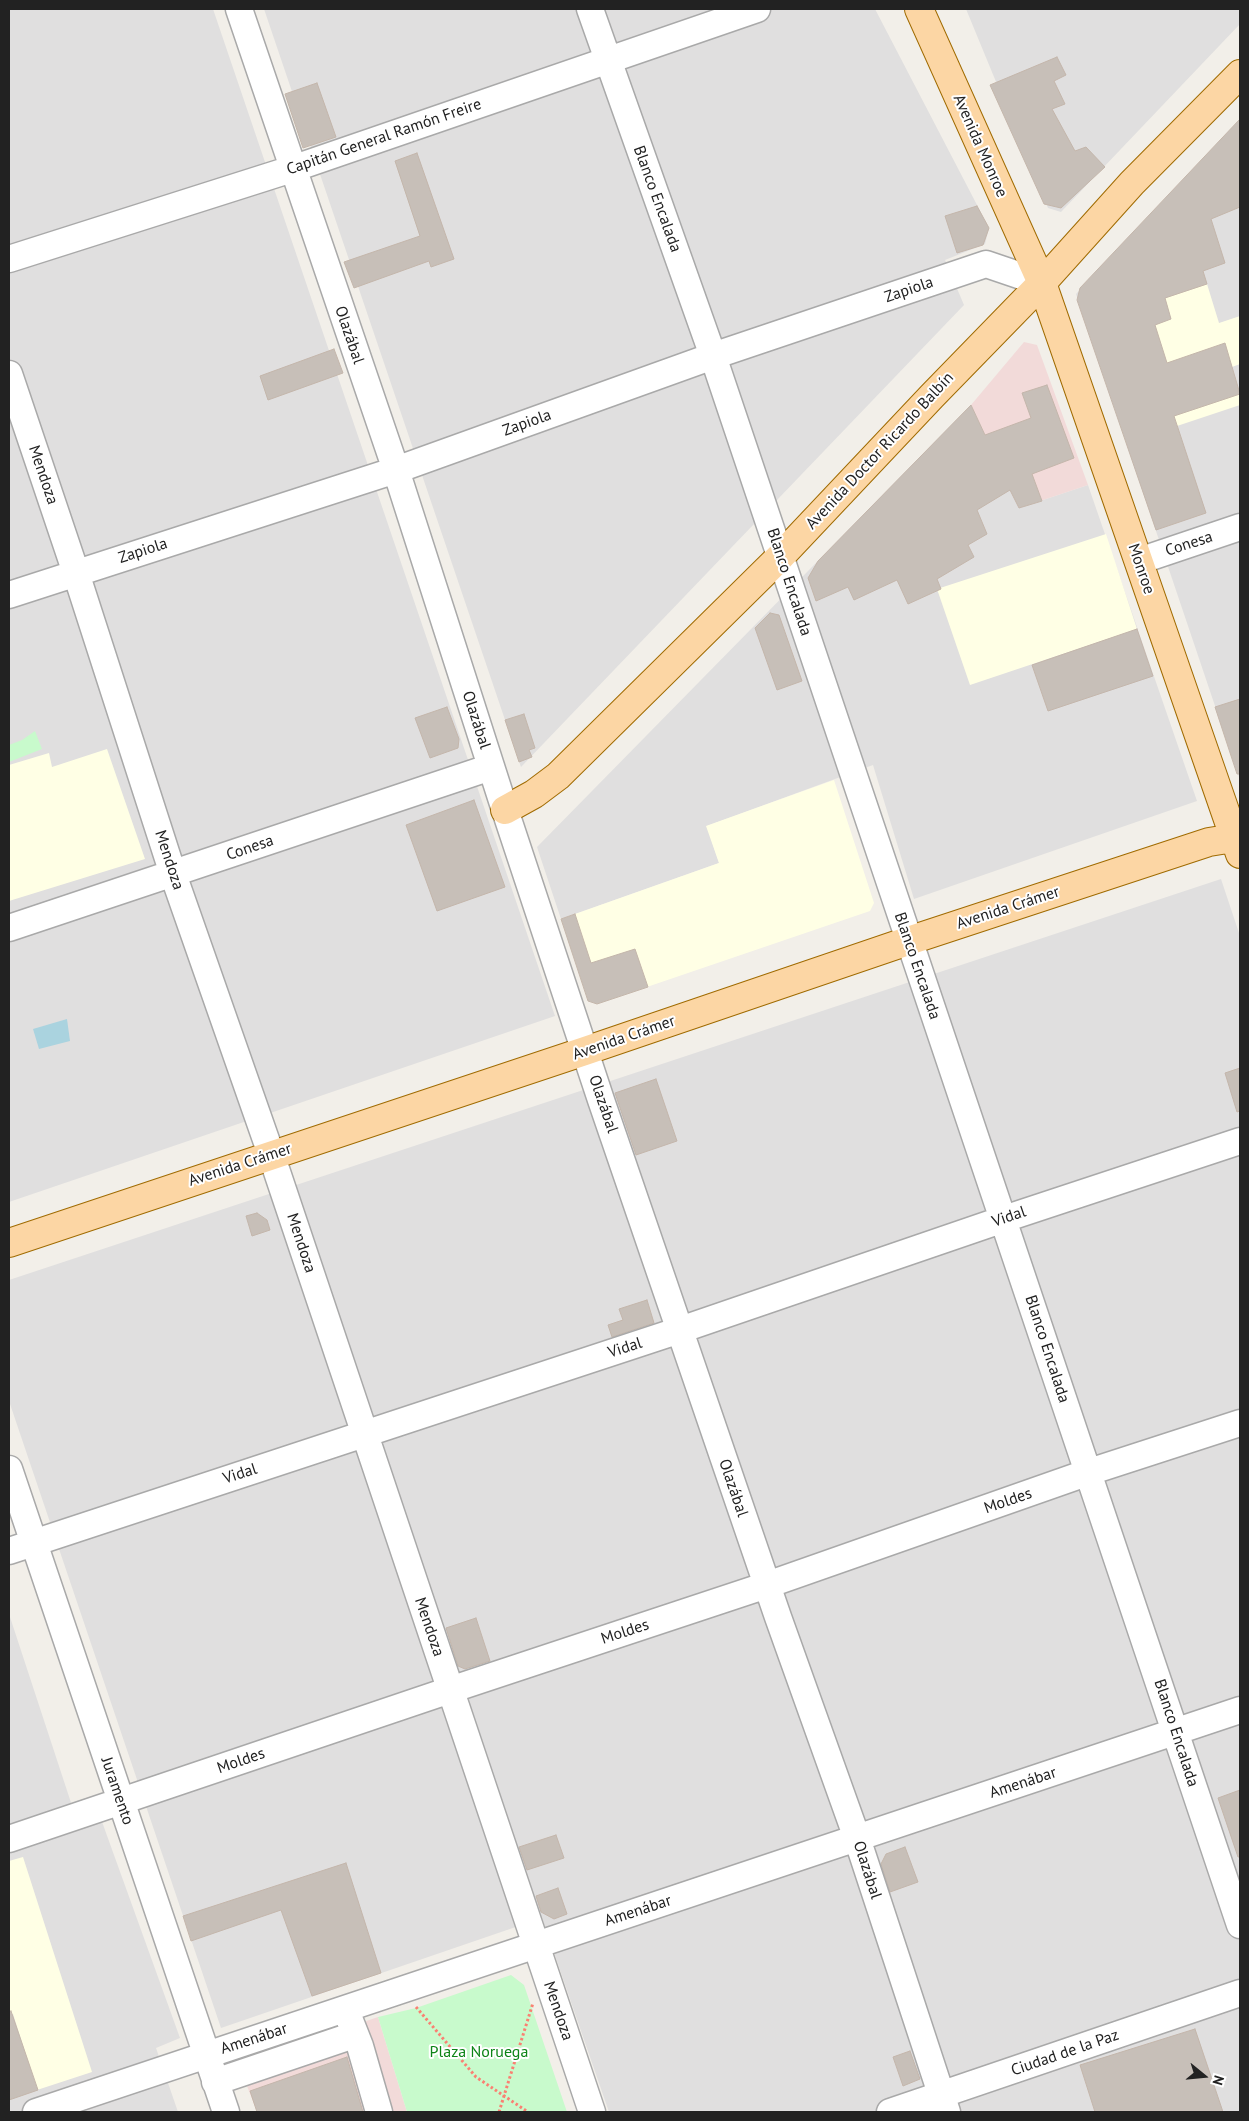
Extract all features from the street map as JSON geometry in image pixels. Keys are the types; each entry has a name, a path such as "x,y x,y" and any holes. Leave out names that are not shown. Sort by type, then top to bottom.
{"main road":[{"name":"Avenida Monroe","path":"919,9 1042,283"},
{"name":"Avenida Doctor Ricardo Balbín","path":"505,810 534,794 563,770 780,557 1042,283 1132,183 1240,74"},
{"name":"Monroe","path":"1042,283 1238,844"},
{"name":"Avenida Crámer","path":"9,1243 908,941 1209,842 1238,844"}],"street":[{"name":"Olazábal","path":"238,9 396,470 491,767 585,1051 767,1585 857,1838 944,2104"},
{"name":"Blanco Encalada","path":"590,9 713,356 908,941 1004,1219 1240,1924"},
{"name":"Capitán General Ramón Freire","path":"9,259 292,169 756,9"},
{"name":"Zapiola","path":"9,595 396,470 713,356 986,264 1042,283"},
{"name":"Mendoza","path":"9,374 76,573 173,874 271,1154 592,2112"},
{"name":"Conesa","path":"1138,561 1240,527"},
{"name":"Conesa","path":"9,928 491,767"},
{"name":"Vidal","path":"9,1551 680,1330 1004,1219 1240,1141"},
{"name":"Moldes","path":"9,1839 767,1585 1089,1472 1240,1423"},
{"name":"Juramento","path":"9,1469 226,2112"},
{"name":"Amenábar","path":"36,2112 1240,1710"},
{"name":"Ciudad de la Paz","path":"890,2112 944,2104 1240,1993"},
{"path":"346,2008 354,2035 360,2046 379,2112"},
{"path":"215,2082 354,2035"}],"path":[{"path":"499,2112 535,1998"},
{"path":"416,2008 476,2077 528,2112"}],"shaded area":[{"path":"9,9 213,9 555,1016 9,1202"},
{"path":"264,9 875,9 989,228 985,244 945,260 964,305 521,767"},
{"path":"966,9 1240,9 1240,24 1061,212 1048,208"},
{"path":"1240,121 1240,780 1076,294"},
{"path":"1207,284 1219,323 1240,316 1240,364 1232,367 1240,395 1240,405 1126,443 1102,369 1162,349 1155,325 1171,319 1165,298"},
{"path":"1024,342 1037,345 1088,485 1019,508 971,405"},
{"path":"971,405 1019,508 1088,485 1197,801 914,899 873,765 707,826 719,863 561,919 537,847"},
{"path":"1106,534 1137,629 970,685 937,589"},
{"path":"107,749 145,859 9,901 9,765 49,753 52,767"},
{"path":"834,780 874,903 870,911 597,1004 588,1001 561,919 719,863 706,826"},
{"path":"1221,879 1240,936 1240,2112 609,2112 542,1918 221,2028 9,1401 9,1280"},
{"path":"9,1614 79,1827 101,1819 180,2038 156,2048 178,2112 9,2112"},
{"path":"23,1857 92,2072 37,2090 13,2014 9,2015 9,1861"},
{"path":"378,2017 407,2112 257,2112 239,2065"}],"green space":[{"path":"35,731 42,749 9,762 9,745 22,740"},
{"name":"Plaza Noruega","path":"511,1975 524,1985 567,2112 407,2112 378,2017 416,2008"}],"water":[{"path":"67,1019 70,1041 39,1049 33,1029"}],"building":[{"path":"1057,57 1066,75 1054,81 1065,104 1052,109 1075,151 1086,147 1105,167 1061,208 1044,204 990,85"},
{"path":"317,83 336,137 303,148 285,94"},
{"path":"1240,119 1240,207 1211,219 1225,263 1203,271 1207,284 1165,298 1171,319 1155,325 1167,363 1225,343 1240,394 1174,416 1206,513 1156,530 1077,300 1080,288"},
{"path":"417,153 454,259 431,267 429,261 354,288 344,262 420,236 395,161"},
{"path":"977,206 989,228 983,245 957,253 945,216"},
{"path":"334,349 343,373 268,400 260,376"},
{"path":"1047,385 1074,458 1032,474 1042,501 1019,508 1010,490 977,510 987,534 968,545 974,557 937,579 941,589 908,604 897,580 854,600 848,587 816,601 808,578 818,561 971,405 985,435 1031,418 1022,393"},
{"path":"770,613 779,615 802,681 777,690 755,628"},
{"path":"1137,629 1153,676 1048,711 1032,665"},
{"path":"1240,699 1240,774 1237,774 1215,707"},
{"path":"447,707 459,739 458,748 430,758 415,718"},
{"path":"524,714 535,748 529,750 532,757 519,762 505,720"},
{"path":"474,800 505,887 437,911 406,825"},
{"path":"575,914 591,963 635,949 648,987 597,1004 588,1001 561,919"},
{"path":"1240,1068 1240,1111 1237,1112 1225,1073"},
{"path":"656,1079 677,1141 636,1155 615,1093"},
{"path":"257,1213 267,1220 270,1230 252,1236 246,1216"},
{"path":"647,1300 654,1323 612,1337 608,1325 623,1320 619,1309"},
{"path":"476,1618 490,1661 465,1669 458,1666 446,1628"},
{"path":"1240,1790 1240,1857 1238,1857 1218,1798"},
{"path":"556,1835 564,1858 527,1870 519,1847"},
{"path":"905,1847 918,1882 890,1892 881,1864 886,1854"},
{"path":"346,1863 381,1973 312,1996 281,1910 191,1941 183,1916"},
{"path":"558,1888 567,1914 554,1919 541,1912 536,1896"},
{"path":"11,2011 38,2090 9,2100 9,2012"},
{"path":"1195,2029 1223,2112 1095,2112 1080,2065"},
{"path":"910,2051 920,2079 903,2086 893,2057"},
{"path":"347,2057 363,2112 257,2112 250,2091"}]}
